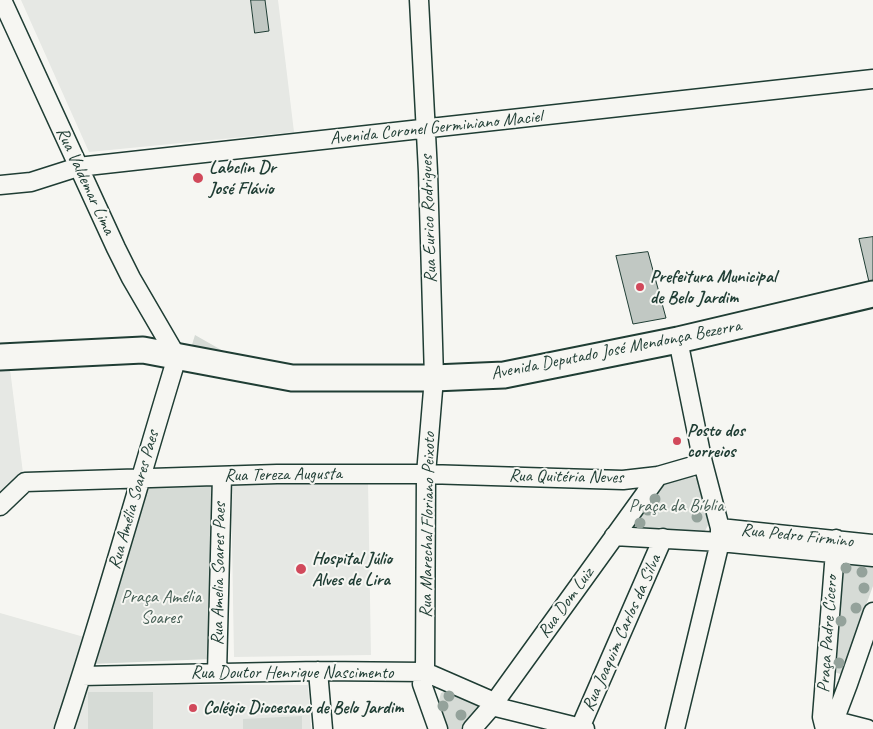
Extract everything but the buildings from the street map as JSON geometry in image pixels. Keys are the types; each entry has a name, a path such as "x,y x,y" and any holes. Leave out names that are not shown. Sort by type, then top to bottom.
{"street":[{"name":"Rua Valdemar Lima","path":"2,0 131,278 177,357"},
{"name":"Rua Eurico Rodrigues","path":"419,0 426,130 434,378"},
{"name":"Avenida Coronel Germiniano Maciel","path":"0,185 31,182 78,167 426,130 873,79"},
{"name":"Avenida Deputado José Mendonça Bezerra","path":"0,357 143,350 292,378 434,378 504,375 678,340 873,294"},
{"path":"674,729 720,535 678,340"},
{"name":"Rua Amélia Soares Paes","path":"64,729 82,676 177,357"},
{"name":"Rua Marechal Floriano Peixoto","path":"434,378 426,474 425,672 422,684 438,729"},
{"name":"Rua Quitéria Neves","path":"426,474 623,480 658,476 703,463"},
{"name":"Rua Tereza Augusta","path":"0,506 25,482 278,474 426,474"},
{"name":"Rua Amelia Soares Paes","path":"217,673 222,476"},
{"name":"Rua Dom Luiz","path":"472,729 492,706 658,476"},
{"name":"Rua Pedro Firmino","path":"614,536 663,538 720,535 835,546 873,544"},
{"name":"Rua Joaquim Carlos da Silva","path":"582,728 663,538"},
{"name":"Rua Pedro Firmino","path":"835,546 873,557"},
{"name":"Praça Padre Cícero","path":"828,724 835,546"},
{"name":"Praça Padre Cícero","path":"828,724 873,612"},
{"path":"318,671 323,729"},
{"name":"Rua Doutor Henrique Nascimento","path":"82,676 318,671 425,672 487,699 492,706"},
{"path":"492,706 582,728"},
{"path":"828,724 867,729"}],"shaded area":[{"path":"21,0 278,0 294,132 89,152"},
{"path":"10,369 23,473 0,494 0,370"},
{"name":"Hospital Júlio Alves de Lira","path":"368,481 371,655 234,657 231,483"},
{"path":"0,613 91,639 60,729 0,729"},
{"name":"Colégio Diocesano de Belo Jardim","path":"308,685 311,729 69,729 82,687"}],"green space":[{"path":"195,335 246,364 191,348"},
{"name":"Praça da Bíblia","path":"688,475 698,479 709,523 703,535 633,528 631,523 659,484"},
{"name":"Praça Amélia Soares","path":"217,476 211,659 91,664 141,479"},
{"path":"845,561 873,565 873,586 841,674 833,672 840,569"},
{"path":"446,691 480,703 461,729 442,729 436,711 441,693"},
{"path":"88,692 153,692 153,729 88,729"},
{"path":"302,716 302,729 243,729 243,719"}],"place":[{"name":"Labclin Dr José Flávio","path":"198,178"},
{"name":"Prefeitura Municipal de Belo Jardim","path":"640,287"},
{"name":"Posto dos correios","path":"677,441"},
{"name":"Hospital Júlio Alves de Lira","path":"301,569"},
{"name":"Colégio Diocesano de Belo Jardim","path":"193,708"}]}
